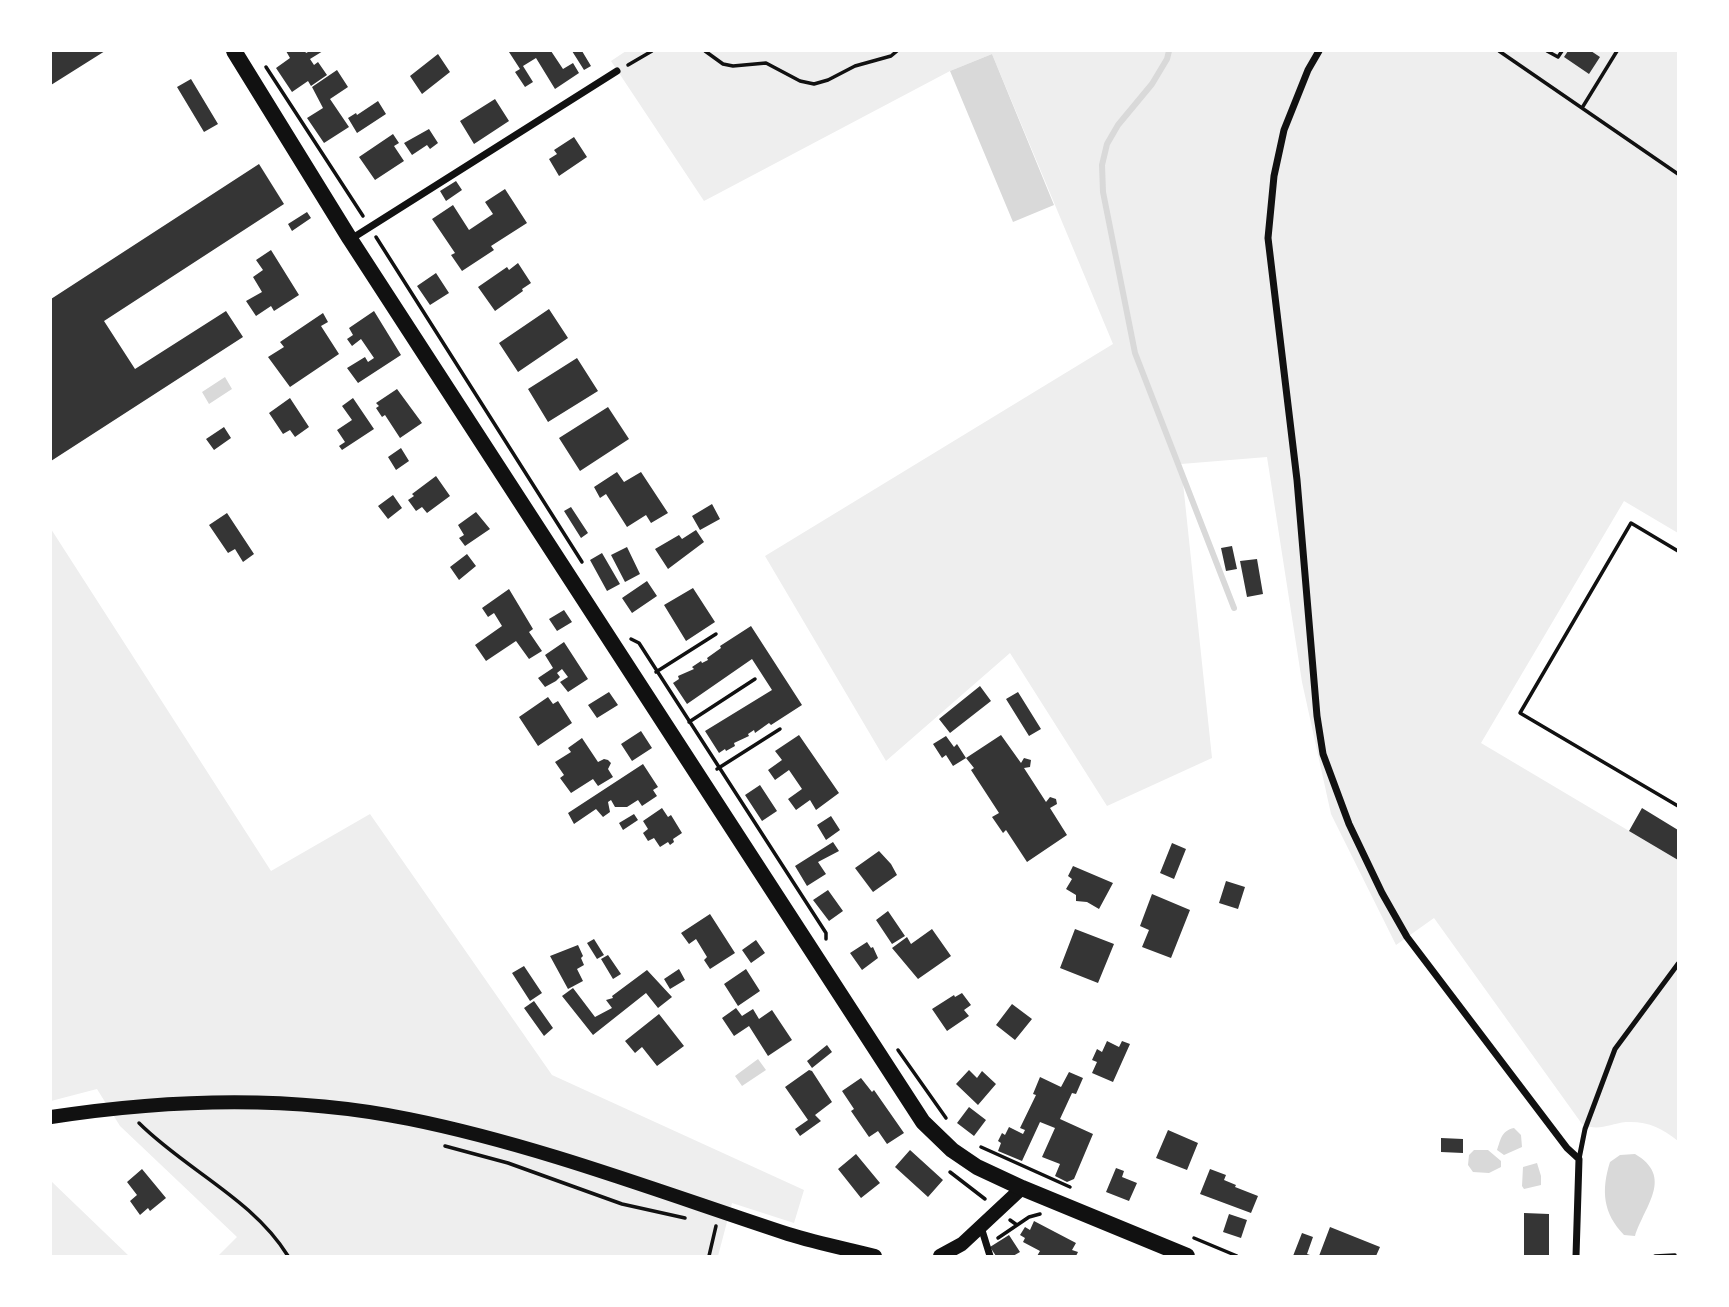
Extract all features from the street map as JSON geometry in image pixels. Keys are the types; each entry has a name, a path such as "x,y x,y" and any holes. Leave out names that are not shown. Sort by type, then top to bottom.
{"main road":[{"path":"234,51 350,239 923,1122 952,1150 977,1167 1187,1256"},
{"path":"51,1117 170,1103 299,1105 406,1118 551,1156 790,1234 875,1256"},
{"path":"940,1256 962,1244 1022,1188"}],"street":[{"path":"1319,51 1308,70 1284,130 1274,176 1268,238 1297,480 1317,716 1323,754 1349,824 1381,893 1407,937 1560,1139 1580,1159 1576,1256"},
{"path":"350,239 617,71"},
{"path":"981,1227 990,1256"}],"lane":[{"path":"1580,1159 1585,1129 1615,1049 1678,964"}],"path":[{"path":"617,71 652,51"},
{"path":"705,51 723,64 733,66 766,63 800,81 814,84 855,66 891,56 897,51"},
{"path":"1499,51 1678,174"},
{"path":"1548,51 1558,57 1562,51"},
{"path":"1582,108 1617,51"},
{"path":"264,63 585,566"},
{"path":"1678,551 1631,523 1520,713 1678,806"},
{"path":"628,634 630,639 639,643 826,933 826,948"},
{"path":"638,683 716,634"},
{"path":"671,734 755,679"},
{"path":"701,780 780,729"},
{"path":"896,1047 951,1123"},
{"path":"123,1107 157,1141 257,1219 275,1237 288,1256"},
{"path":"971,1140 1075,1189"},
{"path":"435,1143 508,1163 622,1204 689,1219"},
{"path":"709,1256 716,1226"},
{"path":"1191,1237 1237,1256"},
{"path":"1655,1256 1675,1255"}],"shaded area":[{"path":"626,51 1678,51 1678,533 1624,501 1481,743 1678,860 1678,1141 1648,1124 1626,1122 1598,1127 1582,1124 1434,918 1396,945 1331,814 1302,682 1267,457 1181,464 1212,758 1107,806 1010,653 886,761 765,556 1113,344 992,54 950,71 704,201 611,61"},
{"path":"992,54 1054,205 1013,222 950,71"},
{"path":"225,377 232,389 209,404 202,392"},
{"path":"51,529 271,871 370,814 552,1075 804,1190 794,1223 732,1203 718,1256 218,1256 237,1237 120,1126 97,1089 51,1101"},
{"path":"758,1059 766,1070 742,1086 735,1076"},
{"path":"1514,1128 1521,1135 1522,1147 1504,1155 1497,1150 1501,1139 1506,1131"},
{"path":"1474,1150 1488,1150 1501,1161 1501,1167 1489,1173 1473,1172 1468,1165 1469,1155"},
{"path":"1635,1154 1647,1163 1655,1182 1650,1202 1635,1236 1624,1235 1617,1227 1608,1210 1605,1183 1610,1162 1620,1155"},
{"path":"1537,1163 1541,1185 1524,1189 1523,1167"},
{"path":"51,1181 129,1256 51,1256"}],"building":[{"path":"51,51 105,51 51,85"},
{"path":"286,51 323,51 310,59 314,65 318,62 327,75 311,86 308,81 292,92 276,68 290,58"},
{"path":"551,51 563,69 573,63 579,73 555,89 536,58 523,66 533,82 525,87 515,72 520,69 509,52"},
{"path":"572,51 582,51 591,66 584,70"},
{"path":"1568,51 1591,51 1600,57 1589,74 1564,57"},
{"path":"438,54 450,72 422,94 410,76"},
{"path":"337,70 348,87 330,99 349,127 324,143 307,118 323,108 312,87"},
{"path":"191,79 218,124 204,132 177,87"},
{"path":"495,99 509,121 474,144 460,121"},
{"path":"378,101 386,114 357,133 348,118"},
{"path":"429,129 438,143 430,149 427,145 412,155 404,143"},
{"path":"393,134 399,143 394,146 404,161 375,180 359,157"},
{"path":"574,137 587,157 559,176 549,159 557,154 554,150"},
{"path":"259,164 284,204 104,321 135,369 226,311 243,337 51,461 51,299"},
{"path":"456,181 462,190 446,201 440,191"},
{"path":"505,189 527,223 491,246 494,250 462,271 451,255 455,253 432,219 453,205 469,230 493,214 485,202"},
{"path":"307,212 311,218 292,231 288,224"},
{"path":"271,250 299,295 274,311 271,306 256,316 246,301 262,292 253,277 263,270 256,260"},
{"path":"518,263 531,283 495,311 478,287 507,267 509,270"},
{"path":"436,273 449,293 430,305 417,286"},
{"path":"549,309 568,338 518,372 499,343"},
{"path":"374,311 401,355 358,383 347,368 365,357 368,362 374,358 361,339 352,346 347,339 353,335 349,328"},
{"path":"323,313 328,322 321,326 339,354 290,387 268,357 284,347 280,342"},
{"path":"577,358 598,391 548,422 528,389"},
{"path":"397,389 422,423 400,438 385,415 382,417 376,408 379,406 376,403"},
{"path":"290,398 309,427 295,437 290,430 283,434 269,413"},
{"path":"353,398 374,429 342,450 339,446 345,442 337,430 352,420 342,406"},
{"path":"608,407 629,439 580,471 559,438"},
{"path":"224,427 231,438 214,450 206,439"},
{"path":"401,448 409,461 396,470 388,457"},
{"path":"617,472 624,482 641,472 668,513 651,523 646,515 627,527 606,494 600,498 594,487"},
{"path":"436,476 450,496 427,513 422,507 416,511 408,500"},
{"path":"393,495 402,508 388,519 378,506"},
{"path":"712,504 720,519 700,530 692,516"},
{"path":"571,507 588,533 581,538 564,511"},
{"path":"476,512 490,529 465,546 459,538 464,535 458,525"},
{"path":"227,513 254,554 243,562 235,549 228,553 209,525"},
{"path":"696,530 704,542 668,569 655,549 679,535 682,539"},
{"path":"1232,546 1237,569 1226,571 1221,548"},
{"path":"627,547 640,574 625,582 611,555"},
{"path":"602,553 620,584 607,591 590,560"},
{"path":"467,554 476,566 459,580 450,567"},
{"path":"1257,559 1263,594 1247,597 1240,561"},
{"path":"647,581 657,596 632,613 622,598"},
{"path":"693,588 715,622 686,641 664,605"},
{"path":"509,589 533,629 529,632 542,651 529,659 516,641 486,661 475,645 502,626 494,613 488,617 482,608"},
{"path":"564,610 572,622 557,631 549,619"},
{"path":"751,626 802,705 771,725 769,723 755,733 754,730 749,736 734,743 735,746 719,753 705,731 772,690 752,659 687,704 673,683 679,679 678,676 694,669 692,667 701,661 702,663 708,660 720,646"},
{"path":"564,642 588,679 568,692 560,682 568,677 562,669 557,673 560,677 545,687 538,678 553,668 545,655"},
{"path":"980,686 991,701 950,733 939,719"},
{"path":"609,692 618,705 597,718 588,705"},
{"path":"1018,692 1041,729 1029,736 1006,699"},
{"path":"548,697 553,704 558,701 572,723 538,746 519,717"},
{"path":"641,731 652,748 632,761 621,744"},
{"path":"799,735 839,793 816,810 810,800 796,810 788,799 802,789 789,770 775,780 768,770 782,760 775,751"},
{"path":"1001,735 1021,763 1024,758 1031,760 1030,767 1024,768 1046,802 1050,797 1056,799 1057,804 1050,808 1067,835 1027,862 1006,830 1003,833 992,817 999,813 966,758"},
{"path":"946,736 954,747 957,744 966,758 953,766 946,755 942,758 933,744"},
{"path":"582,738 598,762 604,759 611,763 608,769 613,777 598,786 593,779 571,793 560,778 564,775 555,762 571,752 568,748"},
{"path":"643,764 658,787 653,790 657,796 642,806 638,800 627,807 615,807 611,800 608,802 610,812 603,817 596,809 574,824 568,813"},
{"path":"760,785 777,811 762,821 745,795"},
{"path":"662,808 668,817 671,815 682,833 673,839 674,842 670,845 668,842 660,847 654,838 648,841 643,833 648,829 643,821"},
{"path":"1642,808 1678,830 1678,860 1629,831"},
{"path":"634,814 638,820 623,830 619,823"},
{"path":"831,816 840,830 826,840 817,825"},
{"path":"833,842 839,851 818,862 826,874 807,886 795,866"},
{"path":"1172,843 1186,849 1174,879 1160,873"},
{"path":"879,851 897,875 873,892 855,868"},
{"path":"1073,866 1113,883 1099,909 1087,902 1076,901 1076,895 1066,889 1072,879 1068,876"},
{"path":"1226,881 1245,887 1238,909 1219,903"},
{"path":"828,890 843,911 829,921 813,900"},
{"path":"1152,894 1190,910 1171,958 1142,947 1149,930 1140,926"},
{"path":"888,911 905,936 892,944 876,920"},
{"path":"710,914 735,953 710,969 704,960 707,957 696,939 689,944 681,933"},
{"path":"932,929 951,956 918,979 892,948 907,937 911,944"},
{"path":"1075,929 1114,944 1098,983 1060,968"},
{"path":"594,939 604,955 597,959 587,943"},
{"path":"756,940 765,953 751,963 742,950"},
{"path":"867,942 873,947 878,958 862,970 850,953"},
{"path":"578,945 584,965 577,969 583,981 568,989 550,956"},
{"path":"608,955 621,974 613,979 601,959"},
{"path":"524,966 542,993 530,1001 512,973"},
{"path":"679,969 685,980 670,989 664,979"},
{"path":"746,969 760,991 738,1006 724,984"},
{"path":"647,970 672,997 658,1008 646,993 593,1035 562,996 573,988 595,1017 612,1008 606,1000 613,998 612,996"},
{"path":"962,993 971,1005 964,1010 969,1016 947,1031 932,1009"},
{"path":"534,1001 553,1028 544,1036 524,1008"},
{"path":"1012,1004 1032,1019 1015,1040 996,1025"},
{"path":"736,1008 742,1016 753,1009 759,1019 772,1010 792,1040 768,1056 749,1026 734,1036 722,1018"},
{"path":"659,1014 684,1046 657,1066 642,1047 635,1053 625,1041"},
{"path":"1107,1041 1119,1047 1122,1041 1130,1044 1113,1082 1092,1073 1097,1062 1092,1060 1097,1049 1102,1052"},
{"path":"827,1045 832,1052 812,1068 807,1061"},
{"path":"809,1070 832,1102 815,1115 821,1121 800,1136 795,1129 808,1120 785,1087"},
{"path":"969,1070 977,1078 982,1071 996,1084 978,1105 956,1084"},
{"path":"1069,1072 1083,1078 1076,1094 1072,1093 1060,1119 1093,1134 1074,1179 1067,1182 1055,1176 1060,1164 1042,1157 1055,1128 1040,1122 1022,1161 998,1151 1001,1143 998,1141 1009,1127 1023,1134 1025,1130 1020,1128 1036,1095 1033,1094 1040,1077 1061,1087"},
{"path":"861,1078 872,1092 874,1090 904,1133 887,1144 878,1131 869,1137 851,1111 854,1109 842,1091"},
{"path":"969,1107 986,1120 974,1136 957,1123"},
{"path":"1168,1130 1198,1143 1187,1170 1156,1158"},
{"path":"1441,1138 1463,1139 1463,1153 1441,1152"},
{"path":"910,1150 943,1180 928,1197 895,1167"},
{"path":"856,1154 880,1183 861,1198 838,1169"},
{"path":"1116,1168 1124,1171 1122,1177 1137,1183 1129,1201 1106,1192"},
{"path":"142,1169 166,1198 150,1211 148,1208 140,1215 130,1201 137,1195 127,1182"},
{"path":"1210,1169 1226,1175 1224,1180 1236,1185 1235,1187 1258,1196 1251,1213 1200,1194"},
{"path":"1524,1213 1549,1214 1549,1256 1524,1256"},
{"path":"1229,1214 1247,1220 1241,1238 1223,1232"},
{"path":"1034,1221 1076,1243 1072,1250 1078,1252 1076,1256 1037,1256 1040,1251 1023,1242 1025,1238 1020,1235 1025,1227 1030,1230"},
{"path":"1330,1227 1380,1247 1376,1256 1319,1256"},
{"path":"1302,1233 1313,1237 1307,1254 1313,1256 1293,1256"},
{"path":"1009,1235 1020,1252 1013,1256 996,1256 990,1247"}],"waterway":[{"path":"1169,51 1152,84 1118,125 1107,144 1102,165 1103,192 1135,353 1234,608"}]}
